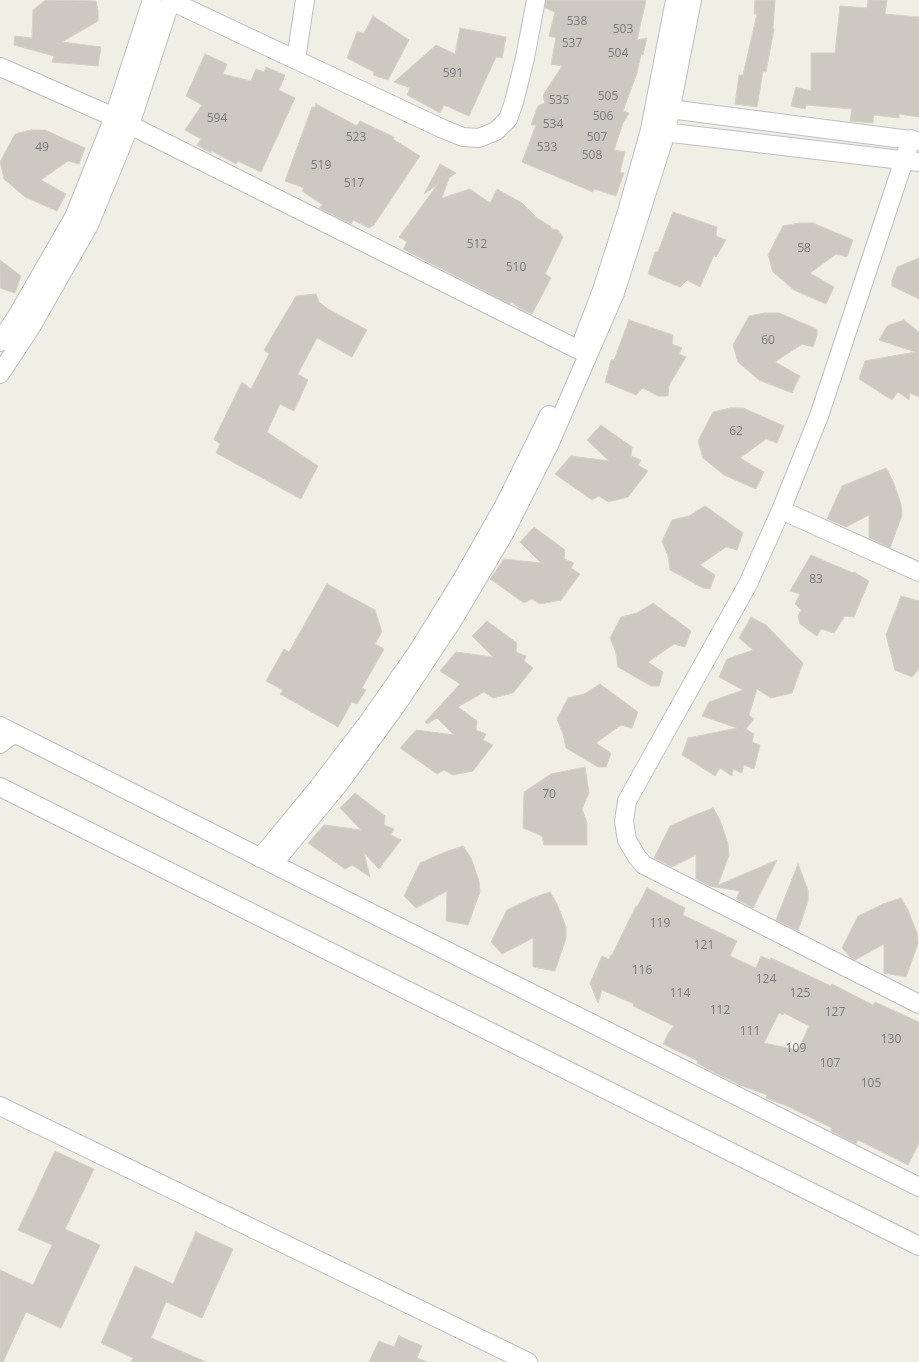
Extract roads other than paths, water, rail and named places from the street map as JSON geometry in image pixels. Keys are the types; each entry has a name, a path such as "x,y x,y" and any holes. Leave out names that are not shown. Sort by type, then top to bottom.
{"street":[{"path":"0,374 31,327 89,226 122,121 152,0"},
{"path":"0,342 74,217 122,121 171,0 443,129 463,137 480,138 496,131 508,119 523,67 536,0"},
{"path":"296,59 305,0"},
{"path":"663,109 675,0"},
{"path":"266,861 339,784 398,703 453,620 504,534 549,445 615,293 692,0"},
{"path":"0,67 122,121 578,350"},
{"path":"663,109 915,140 911,161 819,416 781,510 748,584 627,801 624,821 627,840 644,865 919,1004"},
{"path":"658,131 911,161"},
{"path":"266,861 317,789 369,721 428,635 505,504 544,427 578,350 602,290 627,212 658,131"},
{"path":"781,510 919,572"},
{"path":"0,744 6,739 8,730 919,1187"},
{"path":"0,787 919,1246"},
{"path":"0,1106 528,1362"}]}
